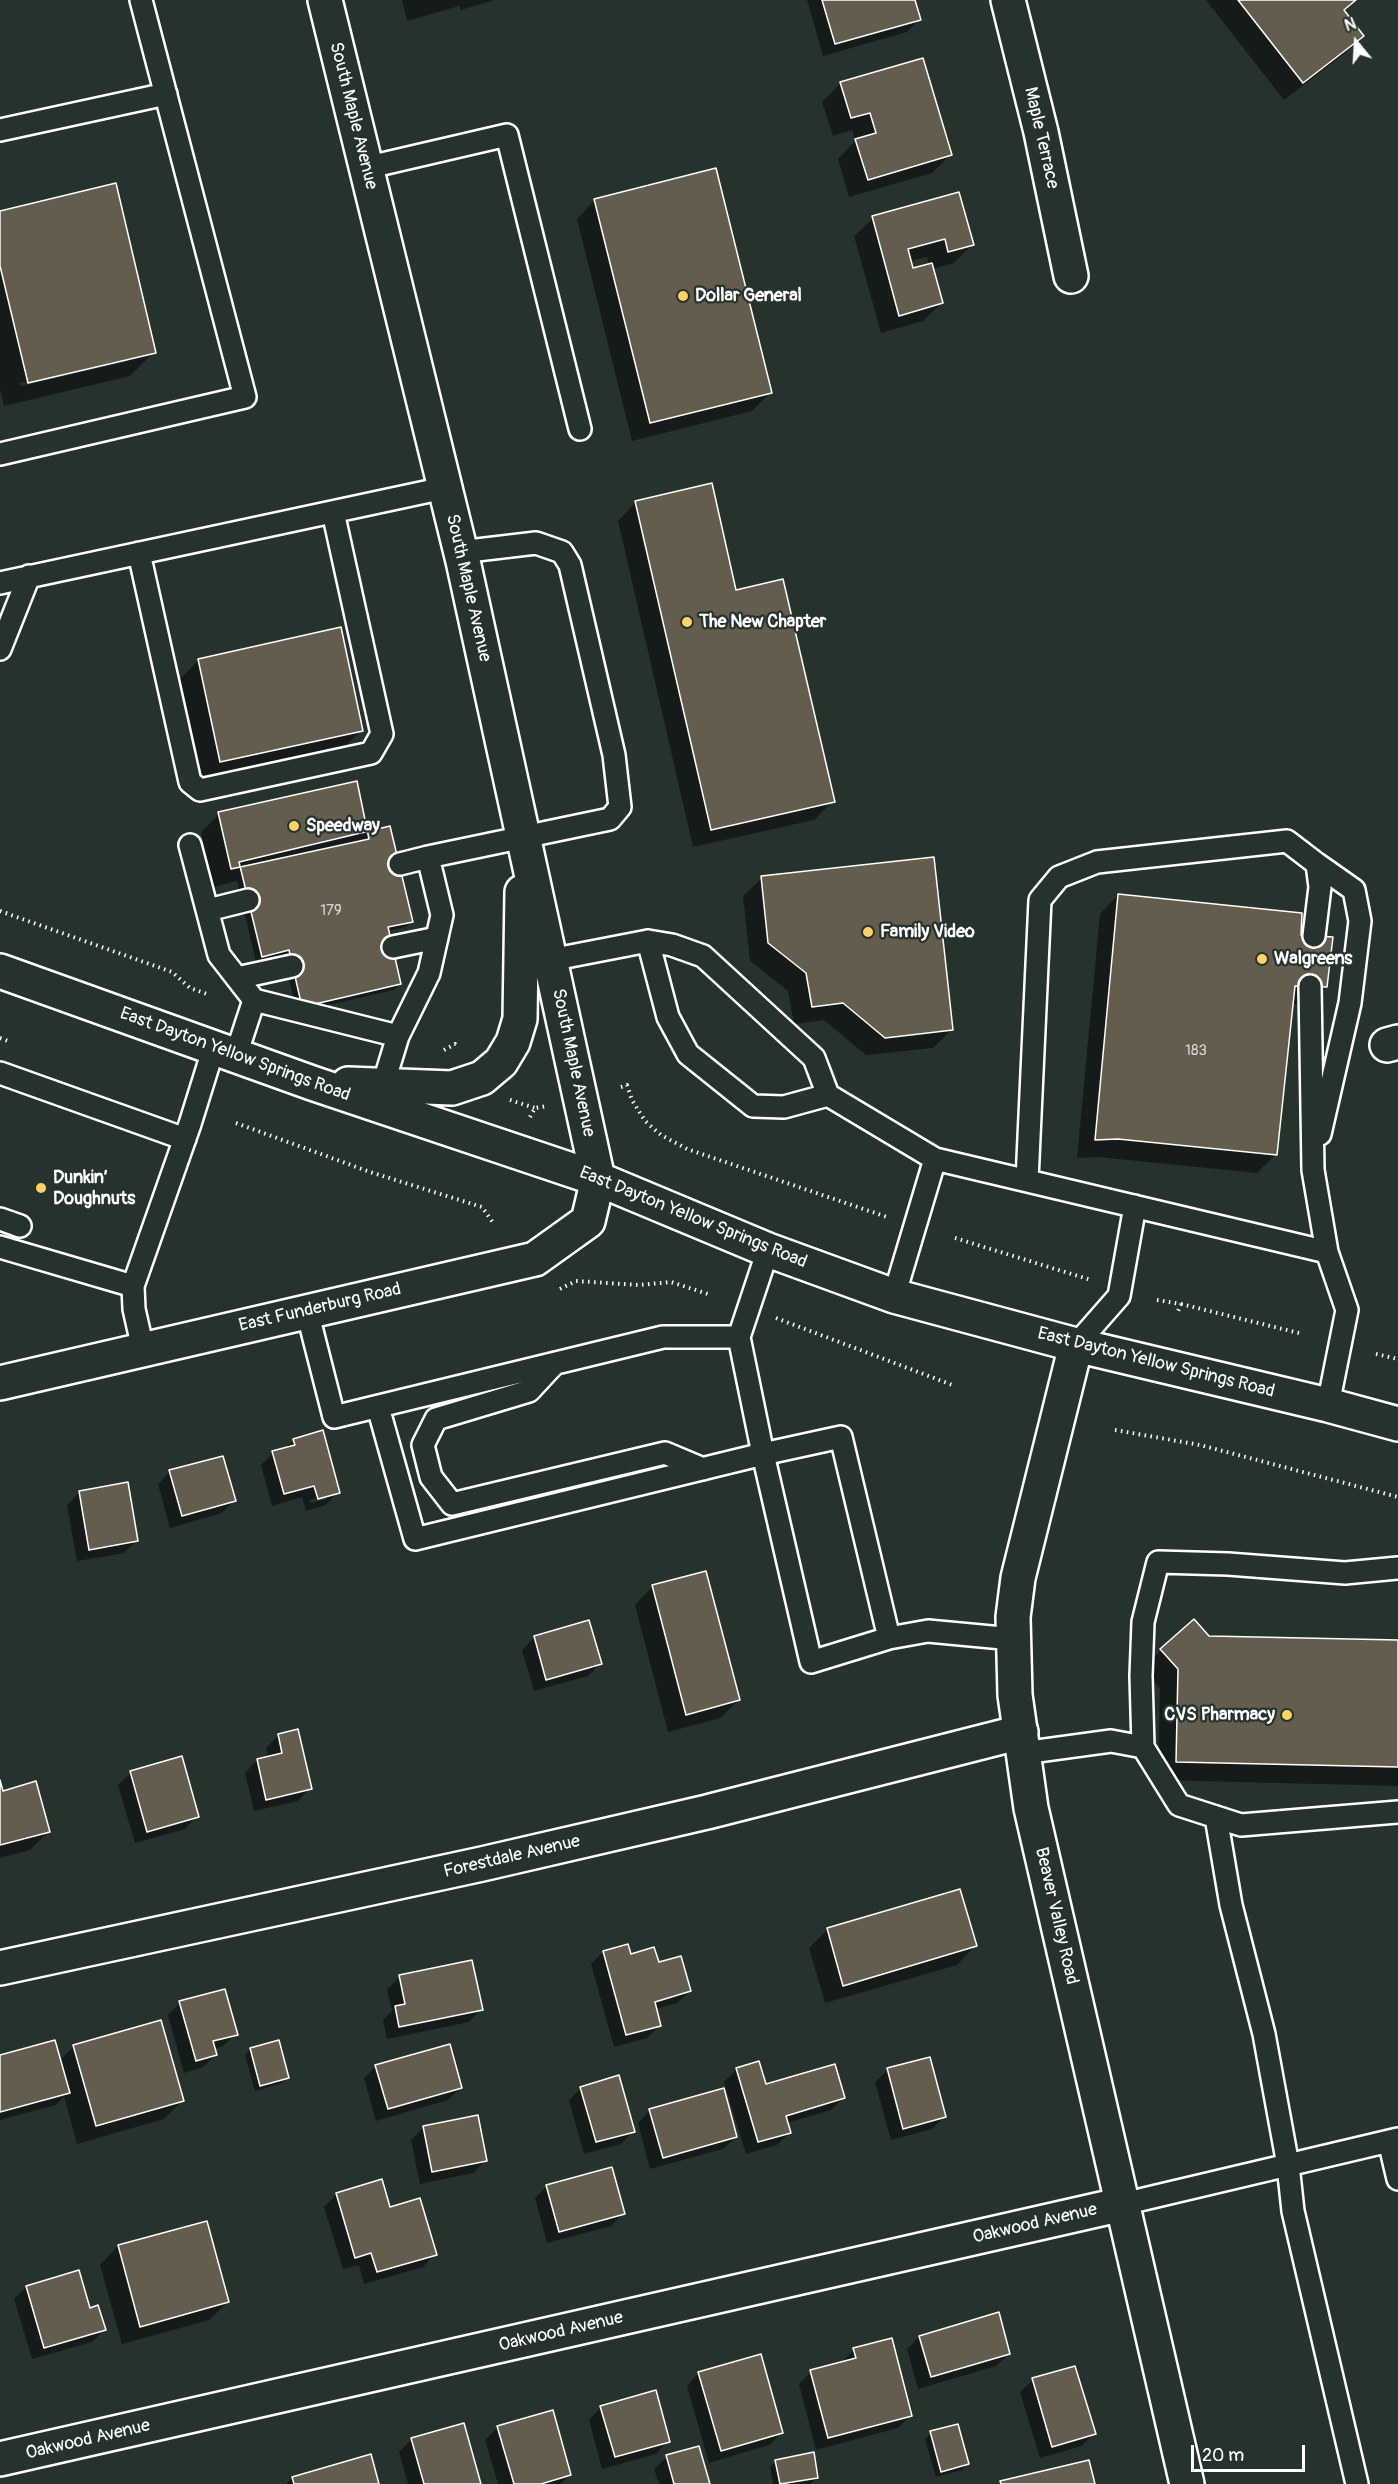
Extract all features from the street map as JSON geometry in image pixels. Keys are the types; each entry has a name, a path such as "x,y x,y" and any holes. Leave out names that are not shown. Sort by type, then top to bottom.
{"street":[{"name":"South Maple Avenue","path":"325,0 460,552 598,1179"},
{"name":"Maple Terrace","path":"1008,0 1041,132 1071,276"},
{"path":"312,1083 452,1088 465,1085 491,1071 501,1062 513,1042 519,1019 524,836"},
{"name":"East Dayton Yellow Springs Road","path":"0,971 312,1083 598,1179 768,1250 894,1296 1076,1345 1398,1424"},
{"name":"East Funderburg Road","path":"0,1383 535,1259 588,1221 598,1179"},
{"name":"Beaver Valley Road","path":"1076,1345 1027,1533 1018,1578 1013,1639 1015,1695 1031,1808 1187,2484"},
{"name":"Forestdale Avenue","path":"0,1968 482,1864 1022,1742"},
{"name":"Oakwood Avenue","path":"0,2459 1123,2204"}],"lane":[{"path":"0,454 245,397 141,0"},
{"path":"0,130 166,94"},
{"path":"365,168 507,135 580,429"},
{"path":"0,583 444,488"},
{"path":"139,553 190,782 200,790 371,753 382,734 333,512"},
{"path":"400,864 610,819 620,807 614,755 570,565 562,552 536,543 460,552"},
{"path":"0,649 29,576"},
{"path":"1027,1180 1040,900 1059,878 1097,862 1287,841 1354,890 1360,921 1350,1003 1312,1170"},
{"path":"190,845 219,955 254,1000 398,1035"},
{"path":"383,1085 398,1035 429,974 442,915 428,857"},
{"path":"1314,936 1320,887 1317,864"},
{"path":"208,910 248,900"},
{"path":"393,947 437,938"},
{"path":"550,960 648,941 672,945 703,957 814,1058 828,1095 935,1159 1327,1252"},
{"path":"648,941 668,1017 688,1054 753,1106 784,1107 828,1095"},
{"path":"237,978 292,966"},
{"path":"1310,986 1312,1170 1327,1252 1347,1310 1328,1405"},
{"path":"144,1349 135,1309 133,1286 185,1139 225,1051 254,1000"},
{"path":"0,1072 185,1139"},
{"path":"894,1296 935,1159"},
{"path":"1076,1345 1119,1296 1135,1206"},
{"path":"0,1219 21,1226"},
{"path":"0,1247 133,1286"},
{"path":"768,1250 739,1337 763,1454 811,1662 889,1638 928,1631 1013,1639"},
{"path":"307,1311 334,1417 663,1336 739,1337"},
{"path":"555,1363 529,1391 436,1419 423,1445 430,1477 452,1504 665,1453 703,1469"},
{"path":"378,1407 415,1539 841,1437 889,1638"},
{"path":"1398,1568 1344,1573 1228,1564 1158,1562 1143,1622 1141,1676 1143,1747 1179,1805 1240,1825 1398,1812"},
{"path":"1022,1742 1111,1742 1143,1747"},
{"path":"1216,1817 1231,1905 1264,2034 1288,2165 1293,2211 1357,2484"},
{"path":"1123,2204 1394,2140 1398,2179"}],"path":[{"path":"0,911 172,972 190,988 211,995"},
{"path":"621,1087 627,1085 632,1100 645,1122 661,1135 687,1149 892,1218"},
{"path":"530,1118 535,1108 548,1106"},
{"path":"236,1123 370,1172 482,1207 495,1224"},
{"path":"955,1238 1094,1281"},
{"path":"556,1290 576,1281 639,1285 671,1282 711,1295"},
{"path":"1157,1300 1303,1334"},
{"path":"1178,1311 1181,1304"},
{"path":"776,1317 955,1386"},
{"path":"1376,1354 1398,1359"},
{"path":"1115,1430 1200,1445 1398,1497"}],"building":[{"path":"822,0 915,0 921,20 835,44"},
{"path":"1238,0 1356,0 1344,10 1364,36 1303,83"},
{"path":"923,58 952,155 868,180 855,139 876,133 870,113 851,118 840,82"},
{"name":"Dollar General","path":"716,168 772,393 650,423 594,199"},
{"path":"116,183 156,353 28,383 0,266 0,211"},
{"path":"959,192 974,245 948,252 945,239 908,249 913,268 932,263 943,303 899,316 872,216"},
{"path":"712,483 736,590 783,579 835,802 711,830 635,501"},
{"path":"341,627 363,731 220,762 198,659"},
{"name":"Speedway","path":"357,781 369,839 231,869 218,812"},
{"name":"Speedway","path":"390,826 413,922 388,927 401,984 302,1007 289,950 262,957 239,862"},
{"path":"934,857 953,1030 885,1038 843,1003 812,1007 806,973 768,943 761,876"},
{"name":"Walgreens","path":"1118,894 1302,913 1301,935 1333,937 1327,987 1295,986 1277,1155 1118,1139 1095,1140"},
{"path":"323,1430 340,1493 318,1499 314,1486 284,1494 272,1451 295,1445 293,1439"},
{"path":"223,1456 236,1501 182,1516 169,1470"},
{"path":"128,1482 138,1541 89,1550 79,1491"},
{"path":"706,1571 740,1700 686,1715 652,1585"},
{"name":"CVS Pharmacy","path":"1194,1619 1209,1636 1398,1640 1398,1767 1176,1762 1178,1669 1160,1649"},
{"path":"589,1620 602,1664 546,1680 534,1636"},
{"path":"298,1729 312,1789 266,1800 257,1759 282,1753 278,1734"},
{"path":"182,1756 199,1817 147,1832 130,1771"},
{"path":"0,1780 3,1791 36,1781 50,1832 0,1845"},
{"path":"960,1889 977,1946 843,1986 827,1928"},
{"path":"628,1944 631,1954 654,1947 659,1962 681,1956 691,1991 655,2002 661,2026 626,2035 603,1951"},
{"path":"472,1960 483,2010 399,2027 395,2006 405,2004 399,1975"},
{"path":"225,1989 238,2035 213,2041 217,2055 196,2061 179,2001"},
{"path":"161,2020 184,2101 96,2126 73,2045"},
{"path":"55,2040 70,2093 0,2112 0,2055"},
{"path":"279,2040 289,2078 260,2086 250,2048"},
{"path":"450,2044 462,2088 388,2109 375,2065"},
{"path":"930,2057 946,2117 903,2129 887,2068"},
{"path":"759,2061 766,2084 835,2064 845,2098 786,2116 791,2133 758,2142 736,2068"},
{"path":"619,2075 635,2132 596,2142 580,2087"},
{"path":"724,2088 737,2137 663,2158 649,2109"},
{"path":"478,2115 487,2161 432,2172 423,2126"},
{"path":"612,2167 625,2214 559,2232 546,2185"},
{"path":"382,2179 390,2207 420,2198 437,2255 377,2272 371,2253 355,2258 336,2193"},
{"path":"207,2221 229,2302 140,2327 118,2245"},
{"path":"79,2270 90,2308 98,2305 106,2330 44,2348 26,2286"},
{"path":"999,2312 1010,2354 931,2377 919,2336"},
{"path":"892,2338 912,2416 828,2438 810,2370 856,2358 853,2348"},
{"path":"761,2354 783,2433 721,2451 698,2372"},
{"path":"1075,2366 1096,2434 1052,2447 1032,2378"},
{"path":"656,2390 670,2442 615,2457 600,2406"},
{"path":"553,2410 571,2475 541,2484 514,2484 497,2426"},
{"path":"464,2423 481,2484 424,2484 411,2438"},
{"path":"958,2424 969,2464 941,2472 930,2431"},
{"path":"699,2446 710,2484 674,2484 666,2455"},
{"path":"814,2452 818,2478 780,2484 775,2460"},
{"path":"371,2454 379,2484 294,2484 292,2477"},
{"path":"1089,2460 1095,2484 1001,2484 1000,2481"}],"place":[{"name":"Dollar General","path":"683,296"},
{"name":"The New Chapter","path":"687,622"},
{"name":"Speedway","path":"294,826"},
{"name":"Family Video","path":"868,932"},
{"name":"Walgreens","path":"1262,959"},
{"name":"Dunkin’ Doughnuts","path":"41,1188"},
{"name":"CVS Pharmacy","path":"1287,1715"}]}
